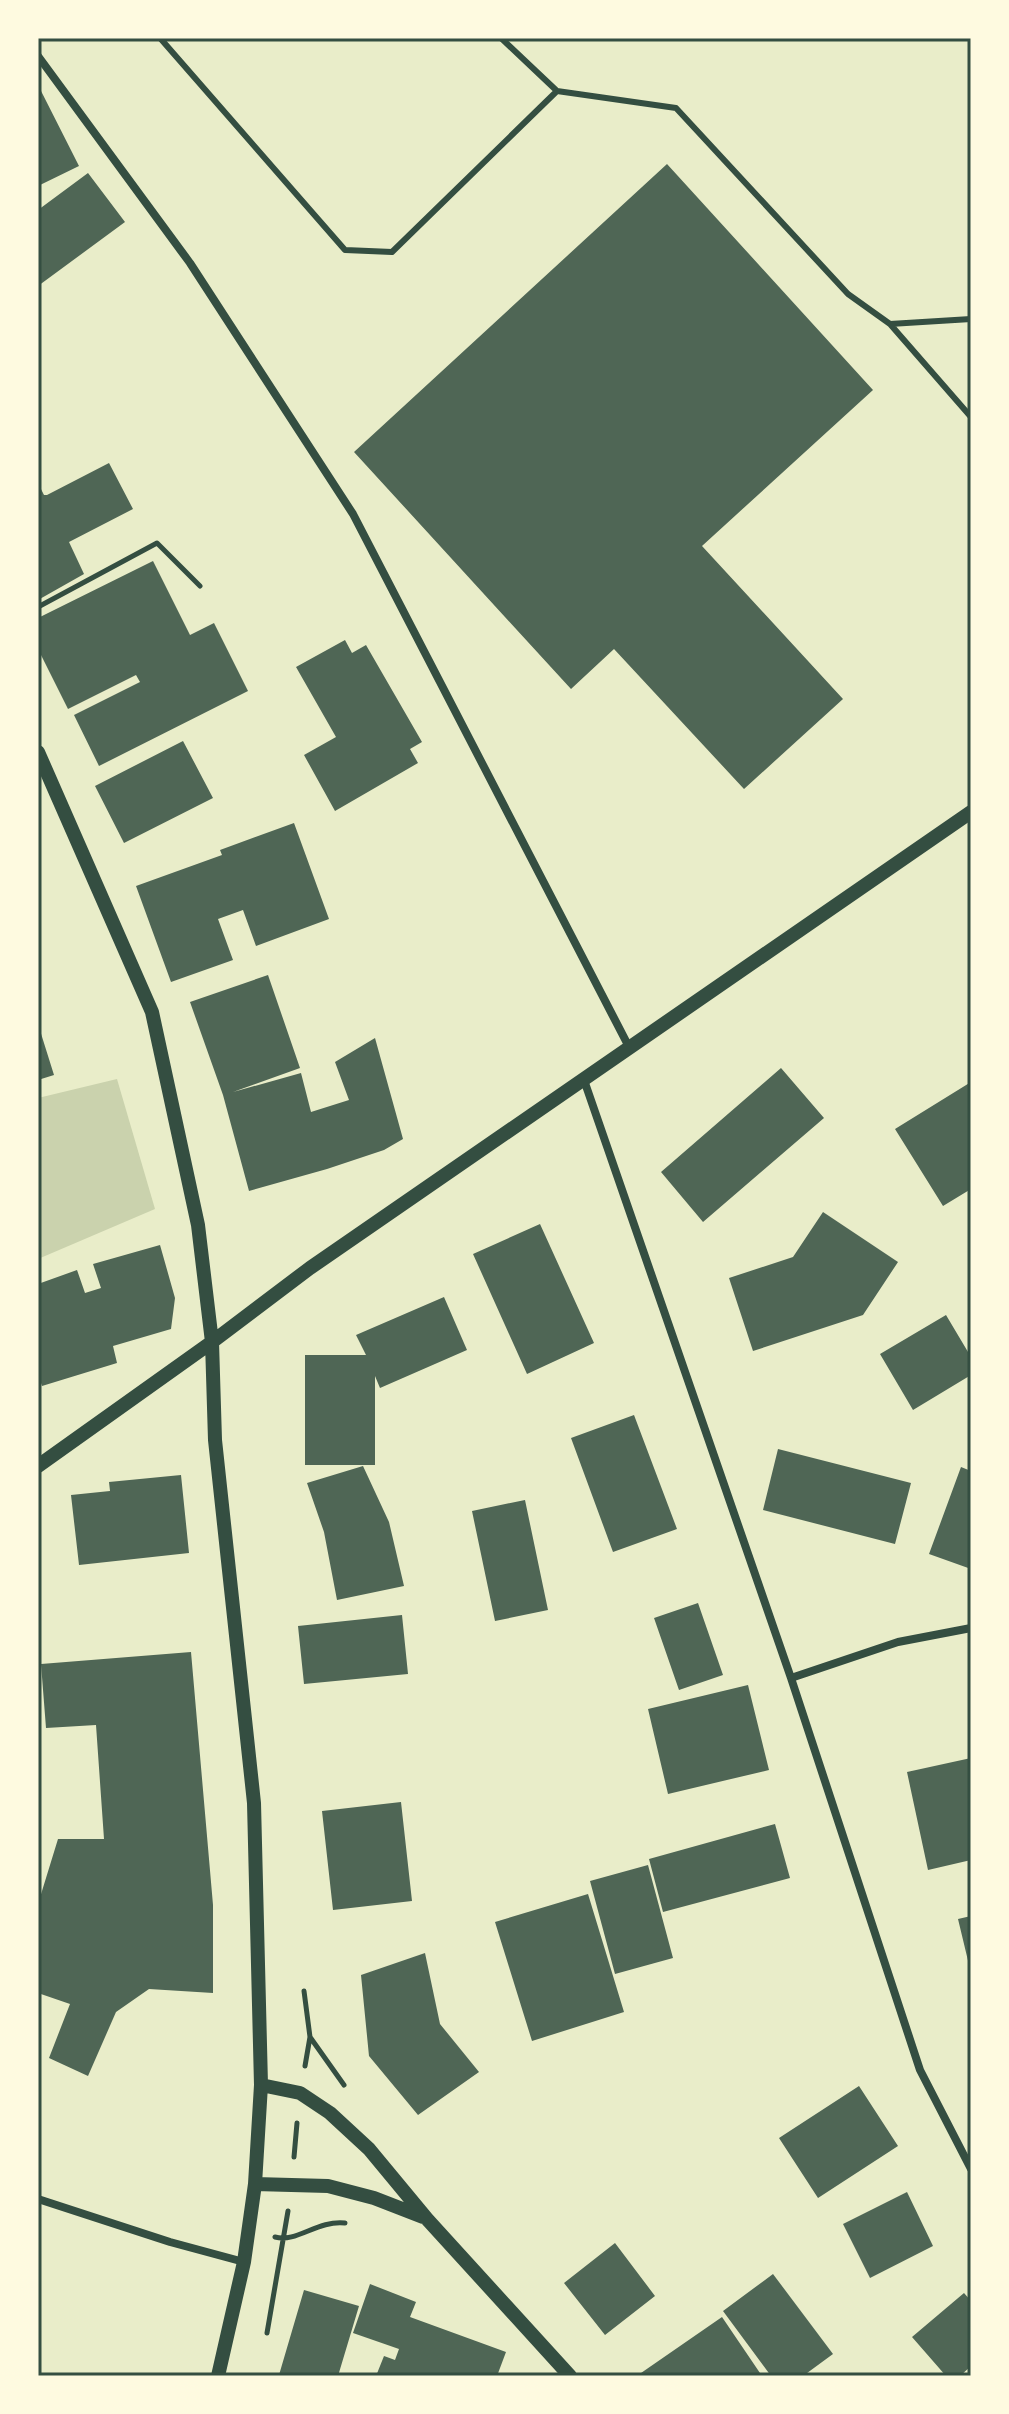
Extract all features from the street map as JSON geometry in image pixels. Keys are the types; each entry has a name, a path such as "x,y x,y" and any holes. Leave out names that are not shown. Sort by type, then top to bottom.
{"street":[{"path":"38,56 190,263 353,514 629,1047"},
{"path":"38,752 42,774 152,1012 198,1225 212,1342 215,1440 254,1803 261,2085 255,2184 244,2262 218,2376"},
{"path":"38,1466 310,1268 971,812"},
{"path":"584,1080 791,1678 920,2070 971,2169"},
{"path":"791,1678 898,1642 971,1628"},
{"path":"261,2085 300,2093 330,2113 369,2149 427,2219 570,2376"},
{"path":"255,2184 328,2186 374,2198 427,2219"},
{"path":"38,2199 170,2242 244,2262"}],"lane":[{"path":"160,38 345,250 392,252 557,91"},
{"path":"501,38 557,91 676,108 848,294 890,324 971,417"},
{"path":"890,324 971,319"}],"path":[{"path":"38,607 157,543 200,586"},
{"path":"248,2230 285,2240 329,2221 360,2225"}],"green space":[{"path":"117,1079 155,1209 38,1259 38,1098"}],"building":[{"path":"38,85 79,166 38,186"},
{"path":"667,164 873,390 702,546 843,699 744,789 614,649 571,689 354,452"},
{"path":"88,173 125,222 38,286 38,210"},
{"path":"109,463 133,509 69,542 84,574 38,600 38,483 47,495"},
{"path":"153,561 190,635 214,623 248,691 99,766 74,715 140,682 136,675 68,709 38,649 38,618"},
{"path":"345,640 352,653 366,645 422,742 410,749 418,763 335,811 304,755 336,737 296,667"},
{"path":"183,741 213,798 124,843 95,786"},
{"path":"294,823 329,919 256,946 243,910 218,919 233,960 171,982 136,886 222,855 220,850"},
{"path":"268,975 300,1068 233,1092 301,1073 311,1112 349,1100 335,1062 375,1038 403,1139 384,1150 249,1191 223,1095 190,1002"},
{"path":"38,1024 54,1075 38,1080"},
{"path":"781,1068 824,1118 703,1222 661,1172"},
{"path":"971,1082 971,1189 943,1206 895,1129"},
{"path":"823,1212 898,1262 863,1315 753,1351 729,1278 793,1257"},
{"path":"540,1224 594,1343 527,1374 473,1254"},
{"path":"160,1245 175,1298 171,1329 113,1346 117,1363 42,1386 40,1380 38,1382 38,1284 77,1270 85,1293 101,1288 93,1264"},
{"path":"444,1297 467,1350 380,1388 375,1376 375,1465 305,1465 305,1355 366,1355 356,1335"},
{"path":"946,1315 971,1357 971,1375 913,1410 880,1354"},
{"path":"634,1415 677,1529 613,1552 571,1438"},
{"path":"778,1449 911,1483 895,1544 763,1510"},
{"path":"363,1466 389,1522 404,1586 337,1600 324,1532 307,1483"},
{"path":"961,1467 971,1471 971,1569 929,1554"},
{"path":"181,1475 189,1553 79,1565 71,1495 110,1491 109,1482"},
{"path":"525,1500 548,1610 495,1621 472,1511"},
{"path":"698,1603 723,1675 679,1690 654,1618"},
{"path":"402,1615 408,1674 304,1684 298,1626"},
{"path":"191,1652 213,1905 213,1993 149,1989 116,2012 88,2076 49,2058 70,2004 38,1993 38,1904 58,1839 104,1839 96,1725 46,1728 41,1664"},
{"path":"748,1685 769,1770 668,1794 648,1709"},
{"path":"971,1758 971,1860 928,1870 907,1772"},
{"path":"401,1802 412,1901 333,1910 322,1811"},
{"path":"775,1824 790,1878 663,1912 649,1859"},
{"path":"648,1865 673,1958 615,1974 590,1881"},
{"path":"588,1894 624,2012 532,2041 495,1922"},
{"path":"971,1916 971,1969 970,1969 958,1919"},
{"path":"425,1953 440,2024 479,2072 418,2115 369,2056 361,1975"},
{"path":"859,2086 898,2146 818,2198 779,2138"},
{"path":"907,2192 933,2246 870,2278 843,2224"},
{"path":"615,2243 655,2296 605,2335 564,2283"},
{"path":"773,2274 833,2354 803,2376 771,2376 723,2311"},
{"path":"370,2284 416,2302 410,2317 506,2352 497,2376 376,2376 384,2356 395,2360 399,2349 353,2333"},
{"path":"304,2290 359,2306 338,2376 279,2375"},
{"path":"964,2293 971,2301 971,2366 960,2376 946,2376 912,2337"},
{"path":"722,2317 762,2376 643,2376 641,2373"}]}
